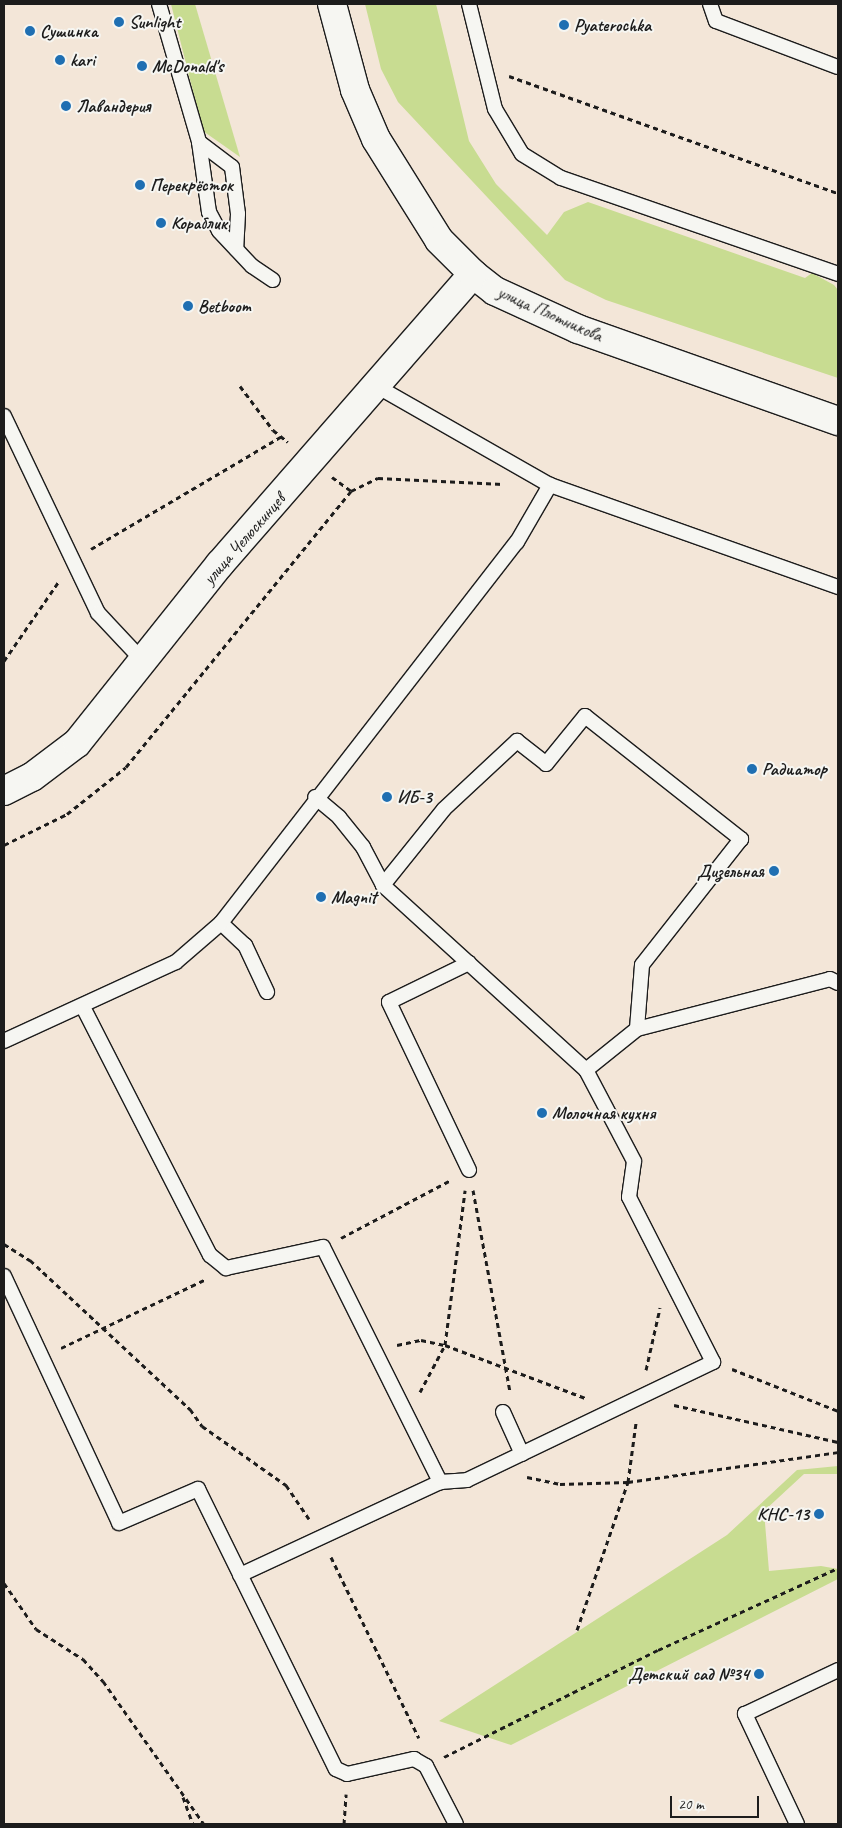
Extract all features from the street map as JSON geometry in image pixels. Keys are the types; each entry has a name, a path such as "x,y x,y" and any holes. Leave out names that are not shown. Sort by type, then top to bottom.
{"street":[{"name":"улица Плотникова","path":"332,4 355,90 376,140 439,240 473,274 495,291 578,329 838,421"},
{"name":"улица Челюскинцев","path":"4,791 32,777 77,743 144,662 220,564 378,387 473,274"}],"lane":[{"path":"159,4 199,142 209,212 236,248 273,280"},
{"path":"469,4 495,109 522,154 561,178 838,274"},
{"path":"710,4 716,21 838,67"},
{"path":"199,142 232,167 238,214 236,248"},
{"path":"378,387 550,485 838,587"},
{"path":"4,416 98,612 144,662"},
{"path":"4,1041 83,1007 176,962 221,924 315,797 517,542 550,485"},
{"path":"383,885 444,809 517,741 546,764 585,716 741,839 642,965 637,1029"},
{"path":"240,1575 440,1482 468,1480 713,1362 629,1197 634,1161 586,1070 383,885 363,847 339,817 315,797"},
{"path":"221,924 246,945 267,992"},
{"path":"469,964 389,1002 469,1170"},
{"path":"586,1070 637,1029 830,979 838,983"},
{"path":"83,1007 210,1255 226,1268 323,1247 440,1482"},
{"path":"4,1276 119,1523 198,1489 336,1768 348,1774 414,1760 426,1766 456,1824"},
{"path":"503,1412 522,1454"},
{"path":"797,1824 745,1714 838,1670"}],"path":[{"path":"484,67 838,193"},
{"path":"240,386 282,436 295,448"},
{"path":"4,661 72,560 282,436"},
{"path":"332,476 351,491"},
{"path":"4,845 67,814 126,767 351,491 378,478 550,485"},
{"path":"323,1247 469,1170"},
{"path":"407,1417 445,1345 469,1170"},
{"path":"469,1170 510,1392 503,1412"},
{"path":"4,1244 30,1260 104,1329 202,1426 286,1485 322,1537 415,1726 426,1766 658,1650 838,1568"},
{"path":"42,1357 104,1329 226,1268"},
{"path":"577,1630 628,1482 639,1398 668,1273"},
{"path":"374,1350 421,1340 445,1345 615,1409"},
{"path":"713,1362 838,1411"},
{"path":"639,1398 838,1442"},
{"path":"491,1469 560,1484 628,1482 838,1452"},
{"path":"4,1583 36,1629 83,1659 103,1681 204,1824"},
{"path":"344,1824 348,1774"},
{"path":"181,1792 193,1824"}],"green space":[{"path":"171,4 195,4 240,157 203,131"},
{"path":"365,4 436,4 469,141 496,184 547,235 564,212 588,202 805,278 812,273 834,285 838,290 838,378 606,300 565,280 398,102 381,69"},
{"path":"838,1466 838,1474 804,1474 764,1511 769,1571 821,1566 838,1569 838,1579 511,1745 439,1721 727,1535 797,1470"}],"place":[{"name":"Sunlight","path":"119,22"},
{"name":"Pyaterochka","path":"564,25"},
{"name":"Сушинка","path":"30,31"},
{"name":"kari","path":"60,60"},
{"name":"McDonald's","path":"142,66"},
{"name":"Лавандерия","path":"66,106"},
{"name":"Перекрёсток","path":"140,185"},
{"name":"Кораблик","path":"161,223"},
{"name":"Betboom","path":"188,306"},
{"name":"Радиатор","path":"752,769"},
{"name":"ИБ-3","path":"387,797"},
{"name":"Дизельная","path":"774,871"},
{"name":"Magnit","path":"321,897"},
{"name":"Молочная кухня","path":"542,1113"},
{"name":"КНС-13","path":"819,1514"},
{"name":"Детский сад №34","path":"759,1674"}]}
